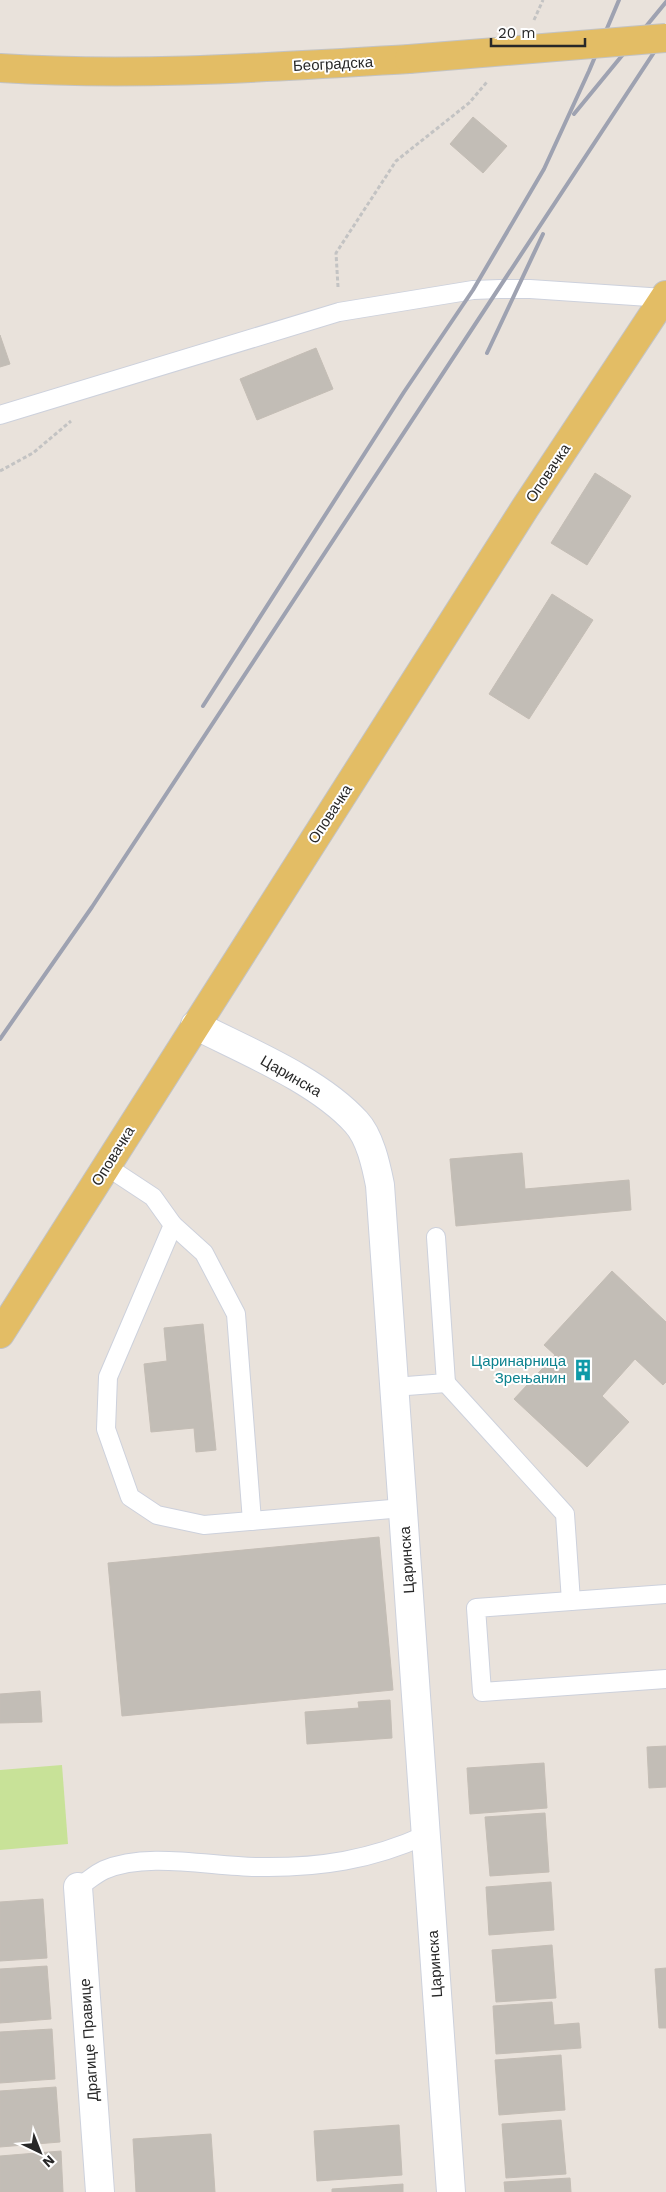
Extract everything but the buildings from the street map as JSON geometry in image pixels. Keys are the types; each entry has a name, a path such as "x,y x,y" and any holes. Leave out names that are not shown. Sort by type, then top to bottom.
{"main road":[{"name":"Београдска","path":"0,68 104,72 209,70 409,59 666,38"},
{"name":"Оповачка","path":"0,1334 525,508 665,296"}],"street":[{"name":"Царинска","path":"195,1025 315,1087 357,1122 374,1156 380,1185 451,2192"},
{"name":"Драгице Правице","path":"78,1887 100,2192"}],"lane":[{"path":"0,415 338,312 473,290 500,288 665,296"},
{"path":"106,1166 153,1197 173,1225 204,1253 236,1314 252,1520"},
{"path":"173,1225 108,1377 106,1430 130,1497 157,1515 204,1525 403,1508"},
{"path":"436,1237 446,1383 565,1514 571,1601"},
{"path":"394,1387 446,1383"},
{"path":"666,1594 476,1608 482,1692 666,1679"},
{"path":"78,1887 104,1870 125,1864 172,1861 218,1866 304,1866 341,1862 375,1855 400,1847 426,1835"}],"path":[{"path":"531,26 543,0"},
{"path":"338,312 336,253 396,161 469,103 488,80"},
{"path":"0,471 33,453 77,416"}],"green space":[{"path":"62,1765 68,1844 0,1850 0,1770"}],"railway":[{"path":"203,706 404,392 473,290 544,169 619,0"},
{"path":"574,114 666,2"},
{"path":"0,1039 92,907 666,34"},
{"path":"487,353 543,234"}],"place":[{"name":"Царинарница Зрењанин","path":"583,1370"}]}
